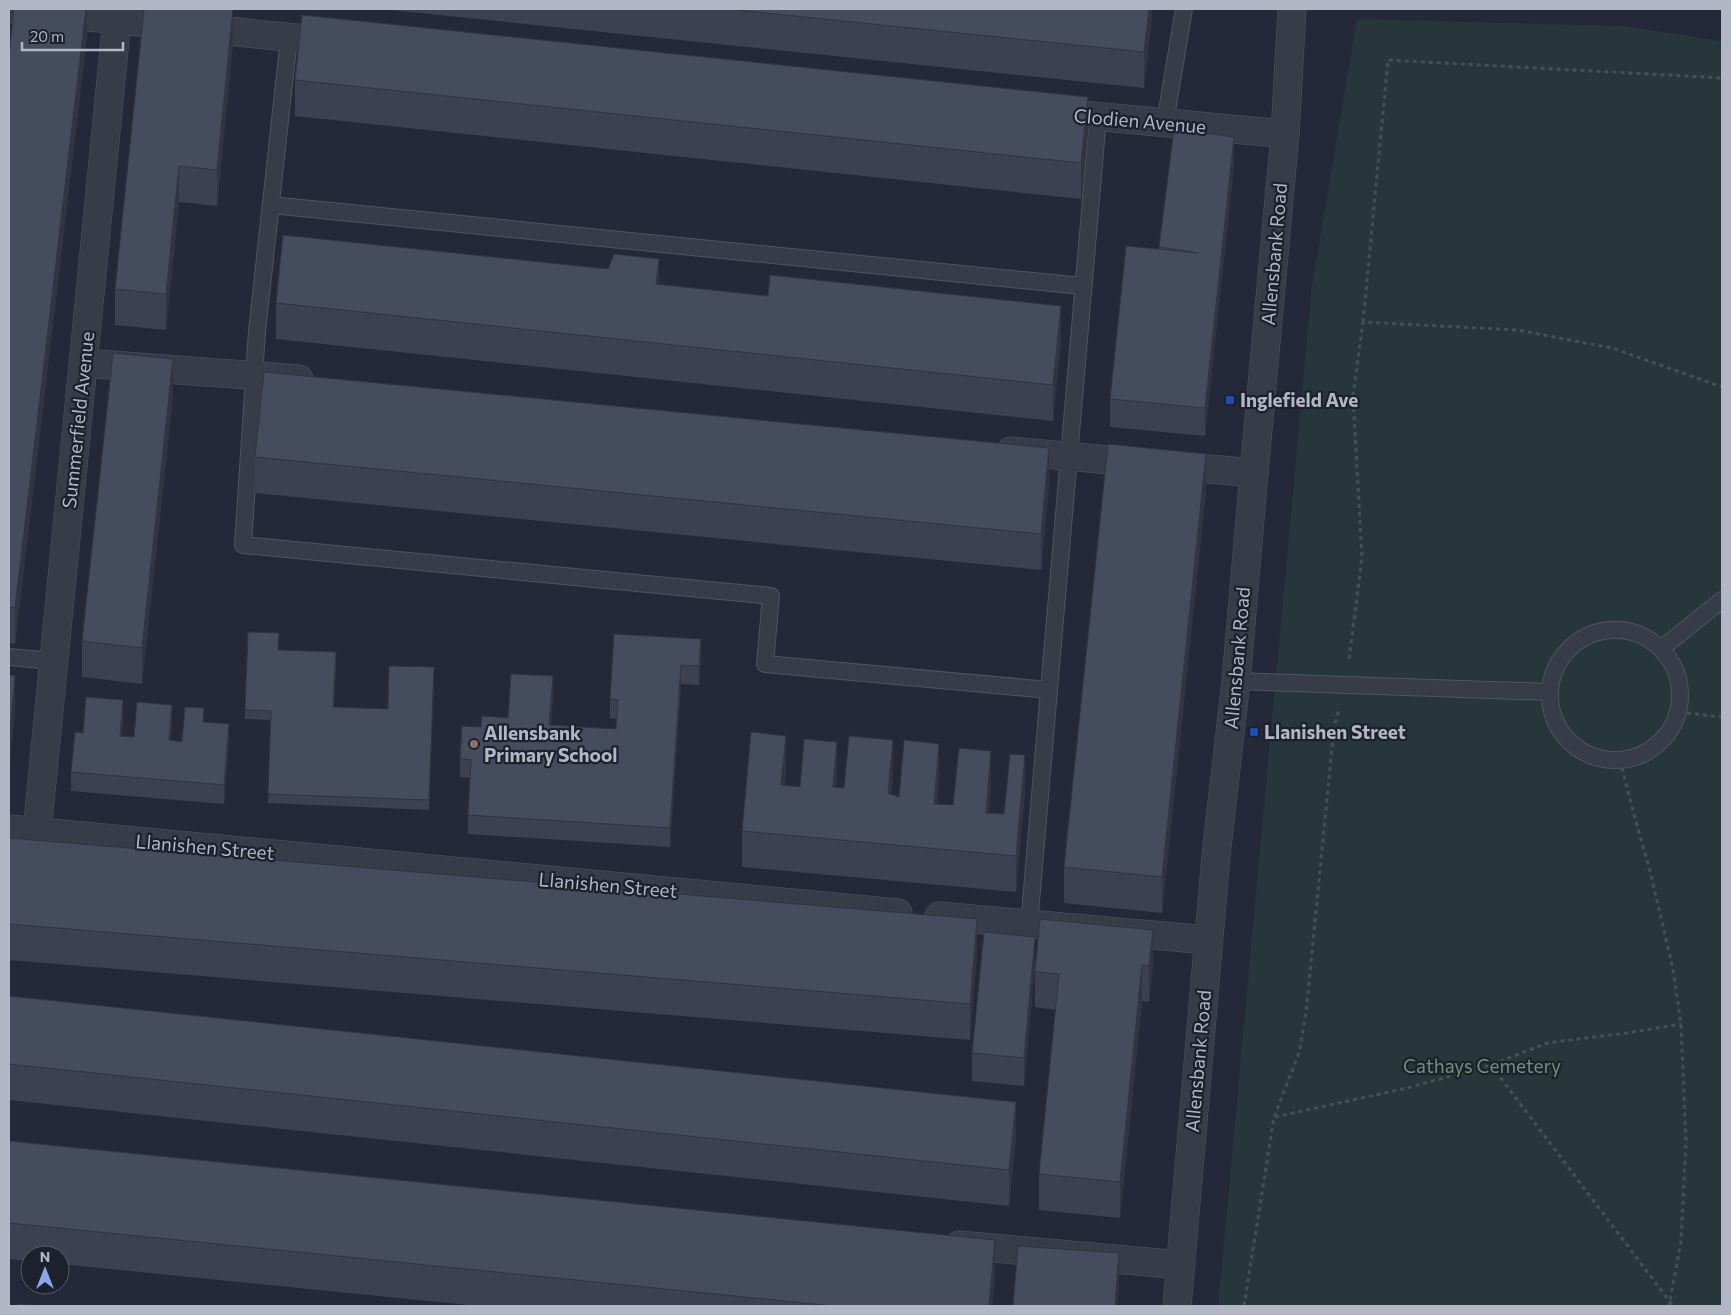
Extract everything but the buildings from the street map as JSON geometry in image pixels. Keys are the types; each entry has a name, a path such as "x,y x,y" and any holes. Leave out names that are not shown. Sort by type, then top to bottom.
{"street":[{"path":"10,9 117,14 289,38 358,44"},
{"name":"Allensbank Road","path":"1177,1306 1208,940 1236,681 1285,134 1292,9"},
{"name":"Summerfield Avenue","path":"37,832 117,14"},
{"name":"Clodien Avenue","path":"1030,110 1285,134"},
{"path":"84,363 324,382"},
{"path":"990,449 1254,473"},
{"name":"Llanishen Street","path":"9,829 1029,925 1208,940"},
{"path":"933,1243 1181,1265"}],"lane":[{"path":"1165,124 1184,9"},
{"path":"289,38 257,332 243,545 771,596 765,664 1049,690"},
{"path":"1029,925 1082,286 1098,117"},
{"path":"271,205 1082,286"},
{"path":"1662,648 1722,600"},
{"path":"1612,629 1635,632 1662,648 1678,673 1681,690 1678,712 1673,726 1658,744 1643,754 1620,760 1603,759 1582,751 1559,727 1552,710 1550,692 1554,672 1565,652 1593,632 1612,629"},
{"path":"9,657 53,661"},
{"path":"1236,681 1550,692"}],"path":[{"path":"1244,1306 1274,1117 1299,1053 1306,1013 1334,727 1345,685 1362,558 1353,396 1363,322 1388,60 1722,78"},
{"path":"1363,322 1517,330 1612,348 1722,387"},
{"path":"1678,712 1722,717"},
{"path":"1620,760 1650,871 1673,968 1681,1024 1686,1142 1681,1241 1671,1305"},
{"path":"1274,1117 1407,1088 1491,1065 1547,1043 1681,1024"},
{"path":"1491,1065 1671,1305"}],"green space":[{"name":"Cathays Cemetery","path":"1357,19 1623,26 1722,41 1722,1306 1218,1306 1312,285"}],"place":[{"name":"Inglefield Ave","path":"1230,400"},
{"name":"Llanishen Street","path":"1254,732"},
{"name":"Allensbank Primary School","path":"474,744"}]}
